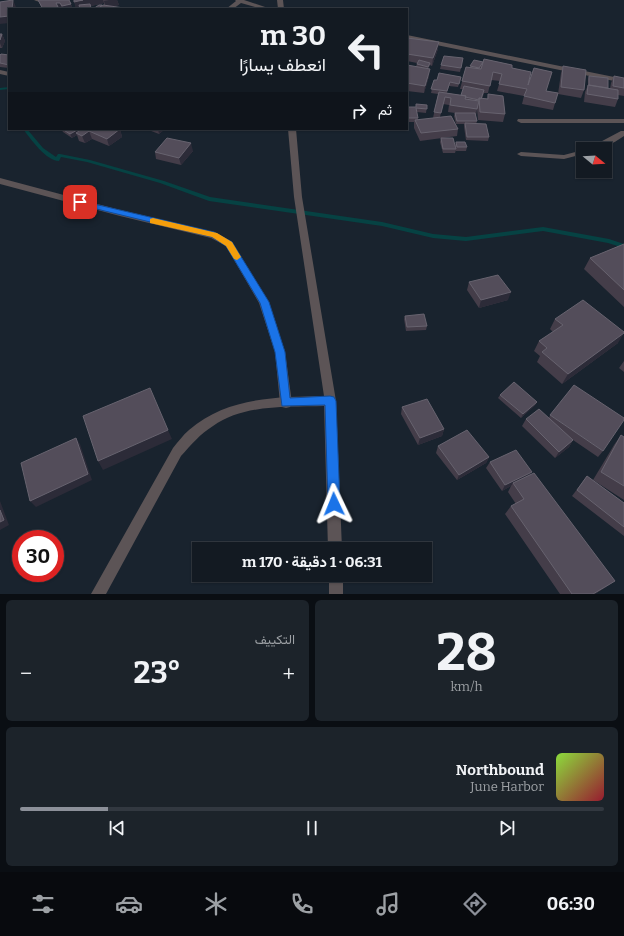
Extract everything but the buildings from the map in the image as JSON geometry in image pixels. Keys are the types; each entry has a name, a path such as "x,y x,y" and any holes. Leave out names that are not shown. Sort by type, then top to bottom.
{"street":[{"path":"37,0 55,0"},
{"path":"230,8 239,0 265,8"},
{"path":"408,37 624,81"},
{"path":"521,121 624,121"},
{"path":"292,130 298,197 330,401 335,542"},
{"path":"608,142 624,133"},
{"path":"521,154 564,156 576,153"},
{"path":"0,181 120,213 214,235 229,244 264,302 280,352 286,403"},
{"path":"98,594 177,452 188,437 202,425 241,408 257,404 330,401"},
{"path":"336,582 336,594"}],"waterway":[{"path":"0,89 8,88"},
{"path":"26,130 41,149 57,160 60,155 88,161 162,182 209,199 382,224 433,236 466,239 543,229 609,241 624,246"}],"slow traffic":[{"path":"153,221 214,235 229,244 237,257"}],"route":[{"path":"80,202 214,235 229,244 264,302 280,352 286,403 330,401 334,504"}]}
